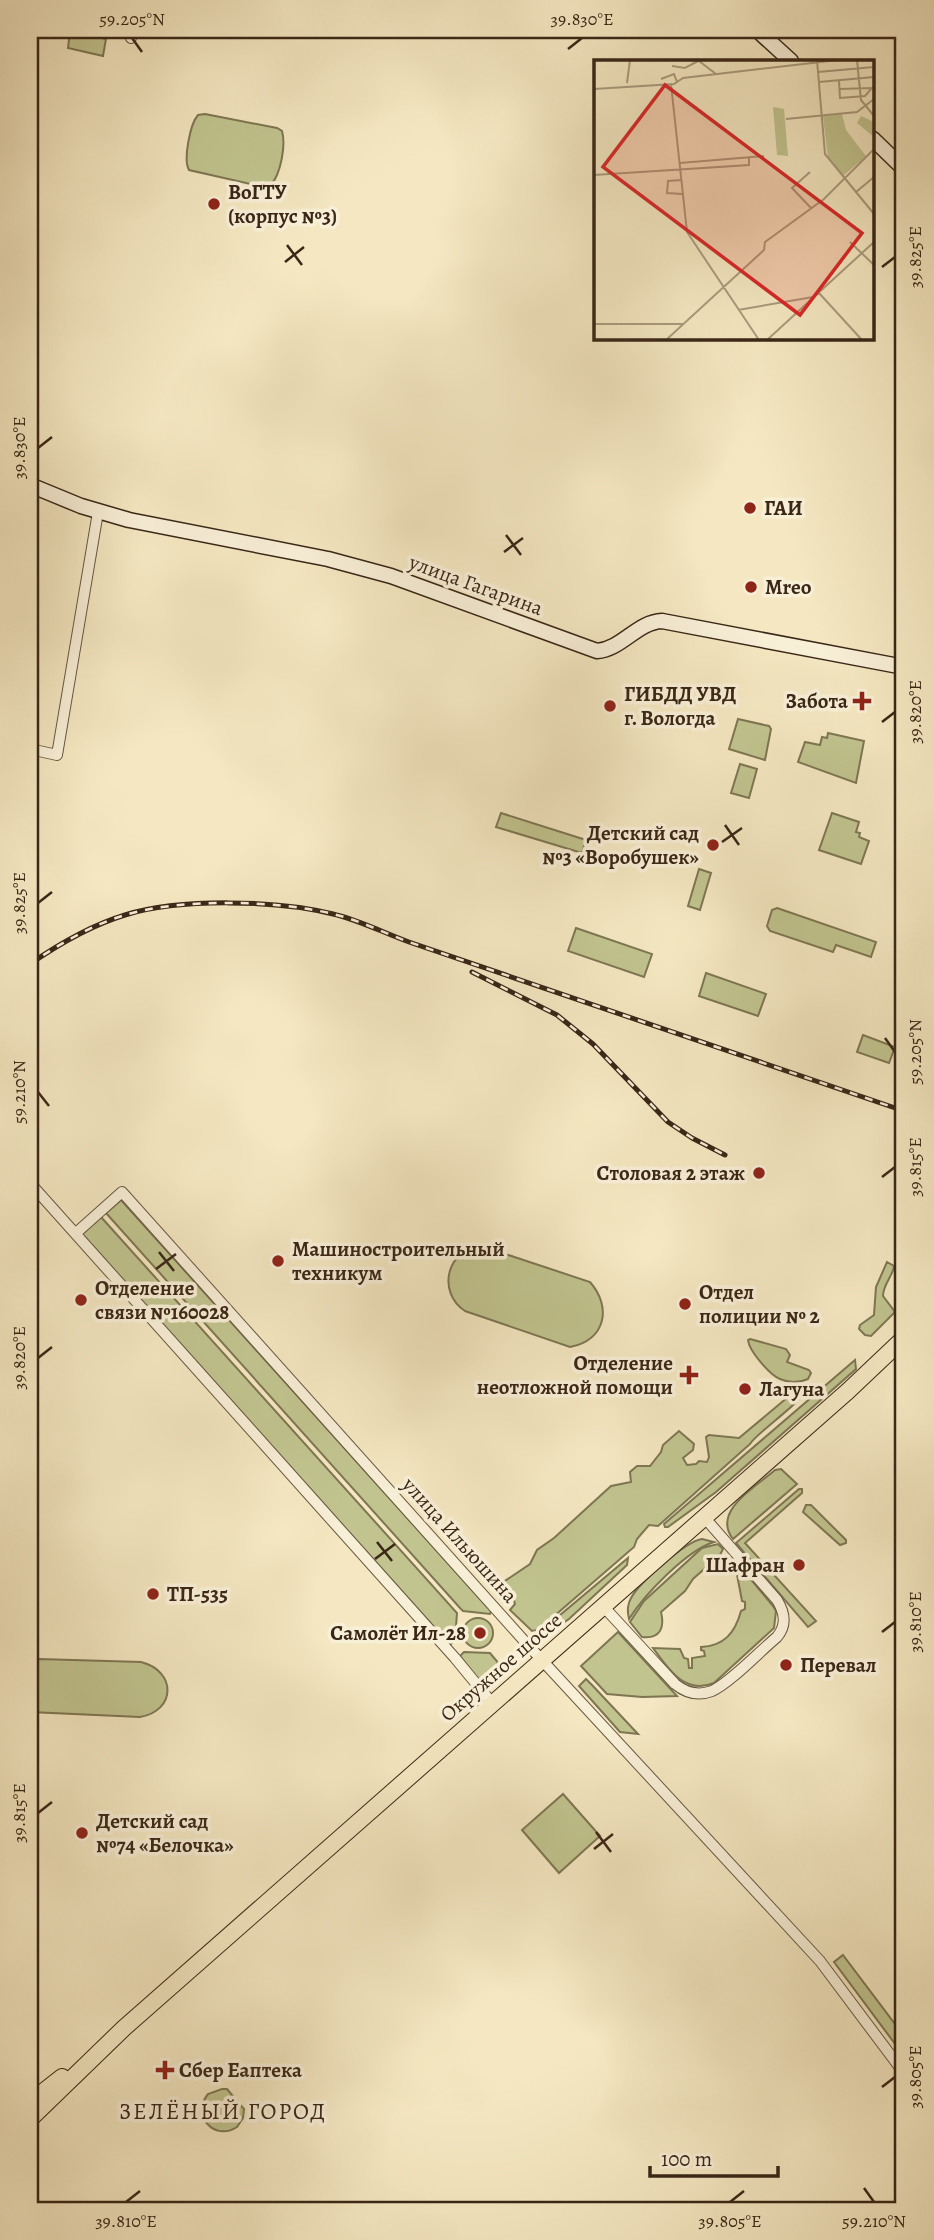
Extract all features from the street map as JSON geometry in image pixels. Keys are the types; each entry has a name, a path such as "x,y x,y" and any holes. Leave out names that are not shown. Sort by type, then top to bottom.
{"main road":[{"name":"Окружное шоссе","path":"30,2119 124,2028 848,1391 904,1338"},
{"name":"Окружное шоссе","path":"30,2102 124,2028"}],"street":[{"path":"757,30 790,60"},
{"path":"773,30 772,38 777,48"},
{"path":"874,140 904,169"},
{"name":"улица Гагарина","path":"30,485 98,512 162,528 328,559 391,576 597,651 609,648 649,623 662,621 904,667"},
{"path":"30,749 57,755 98,512"},
{"path":"30,1183 492,1703"},
{"name":"улица Ильюшина","path":"76,1233 122,1192 541,1660 820,1961 904,2073"},
{"path":"603,1606 676,1685 689,1692 705,1693 719,1687 776,1637 781,1632 784,1619 780,1606 704,1517"}],"green space":[{"path":"70,31 106,39 103,56 68,48"},
{"path":"205,114 282,131 282,159 271,185 264,187 189,170 187,151 190,134 198,115"},
{"path":"738,719 769,726 771,729 765,760 729,749"},
{"path":"828,733 864,741 856,783 798,762 805,742 820,745 822,737 827,738"},
{"path":"740,764 757,769 749,798 731,793"},
{"path":"501,813 586,840 582,853 496,827"},
{"path":"832,813 859,822 856,832 860,833 859,837 869,841 861,864 819,850"},
{"path":"699,869 711,873 700,910 688,906"},
{"path":"777,908 876,942 871,957 836,945 833,952 770,931 767,926 772,910"},
{"path":"576,928 652,954 644,977 568,951"},
{"path":"706,973 766,994 758,1016 699,996"},
{"path":"863,1035 895,1047 889,1063 857,1052"},
{"path":"121,1200 491,1611 490,1614 463,1611 460,1608 106,1213"},
{"path":"101,1217 457,1613 455,1640 450,1645 82,1234"},
{"path":"481,1246 590,1282 597,1292 603,1312 598,1330 582,1343 570,1347 465,1311 451,1294 449,1273 460,1255"},
{"path":"887,1262 894,1266 883,1296 895,1312 871,1336 865,1335 859,1329 860,1325 874,1315 876,1287"},
{"path":"750,1339 786,1349 790,1355 787,1362 809,1370 811,1373 808,1379 790,1382 776,1377 756,1356 749,1345"},
{"path":"855,1360 856,1369 716,1492 665,1527 664,1524"},
{"path":"794,1392 799,1399 794,1404 658,1526 649,1525 634,1547 538,1630 532,1631 510,1610 515,1604 513,1597 503,1602 493,1589 530,1564 537,1550 611,1486 631,1482 630,1472 637,1466 650,1466 663,1445 679,1431 694,1444 693,1450 683,1458 687,1465 699,1461 707,1462 709,1457 706,1437 739,1438"},
{"path":"781,1469 797,1484 733,1539 728,1529 732,1509 748,1491 775,1470"},
{"path":"802,1489 802,1493 745,1543 816,1621 808,1627 736,1543"},
{"path":"806,1505 811,1505 846,1543 840,1545 803,1512"},
{"path":"702,1539 714,1542 691,1554 667,1574 629,1619 630,1601 643,1583 685,1547"},
{"path":"718,1544 723,1549 720,1555 661,1612 660,1631 653,1636 642,1637 630,1622 644,1601 702,1548"},
{"path":"628,1558 627,1565 569,1619 554,1629 553,1621"},
{"path":"734,1559 776,1611 774,1628 714,1683 694,1686 672,1672 653,1648 680,1649 684,1658 688,1659 689,1668 692,1668 692,1658 705,1656 701,1647 716,1644 732,1632 741,1611 745,1609"},
{"path":"478,1618 489,1622 493,1633 489,1644 478,1648 467,1644 463,1633 467,1622"},
{"path":"618,1632 677,1696 607,1694 581,1666"},
{"path":"464,1652 490,1653 500,1665 480,1682 460,1656"},
{"path":"30,1661 141,1662 161,1674 168,1691 166,1699 152,1713 140,1717 30,1712"},
{"path":"586,1679 638,1734 620,1732 579,1686"},
{"path":"563,1794 600,1836 559,1873 522,1830"},
{"path":"843,1955 904,2036 904,2056 834,1962"},
{"path":"227,2089 244,2109 243,2118 237,2127 228,2131 213,2129 204,2118 202,2110 208,2094"}],"railway":[{"path":"30,964 88,930 113,919 147,910 229,903 310,909 352,920 409,942 904,1111"},
{"path":"472,972 557,1015 593,1044 668,1122 725,1155"}],"place":[{"name":"ВоГТУ (корпус №3)","path":"214,204"},
{"name":"ГАИ","path":"750,508"},
{"name":"Mreo","path":"751,587"},
{"name":"Забота","path":"862,701"},
{"name":"ГИБДД УВД г. Вологда","path":"610,706"},
{"name":"Детский сад №3 «Воробушек»","path":"713,845"},
{"name":"Столовая 2 этаж","path":"759,1173"},
{"name":"Машиностроительный техникум","path":"278,1261"},
{"name":"Отделение связи №160028","path":"81,1300"},
{"name":"Отдел полиции № 2","path":"685,1304"},
{"name":"Отделение неотложной помощи","path":"689,1375"},
{"name":"Лагуна","path":"745,1389"},
{"name":"Шафран","path":"799,1565"},
{"name":"ТП-535","path":"153,1594"},
{"name":"Самолёт Ил-28","path":"480,1633"},
{"name":"Перевал","path":"786,1665"},
{"name":"Детский сад №74 «Белочка»","path":"82,1833"},
{"name":"Сбер Еаптека","path":"165,2070"}],"district":[{"name":"ЗЕЛЁНЫЙ ГОРОД","path":"223,2111"}]}
